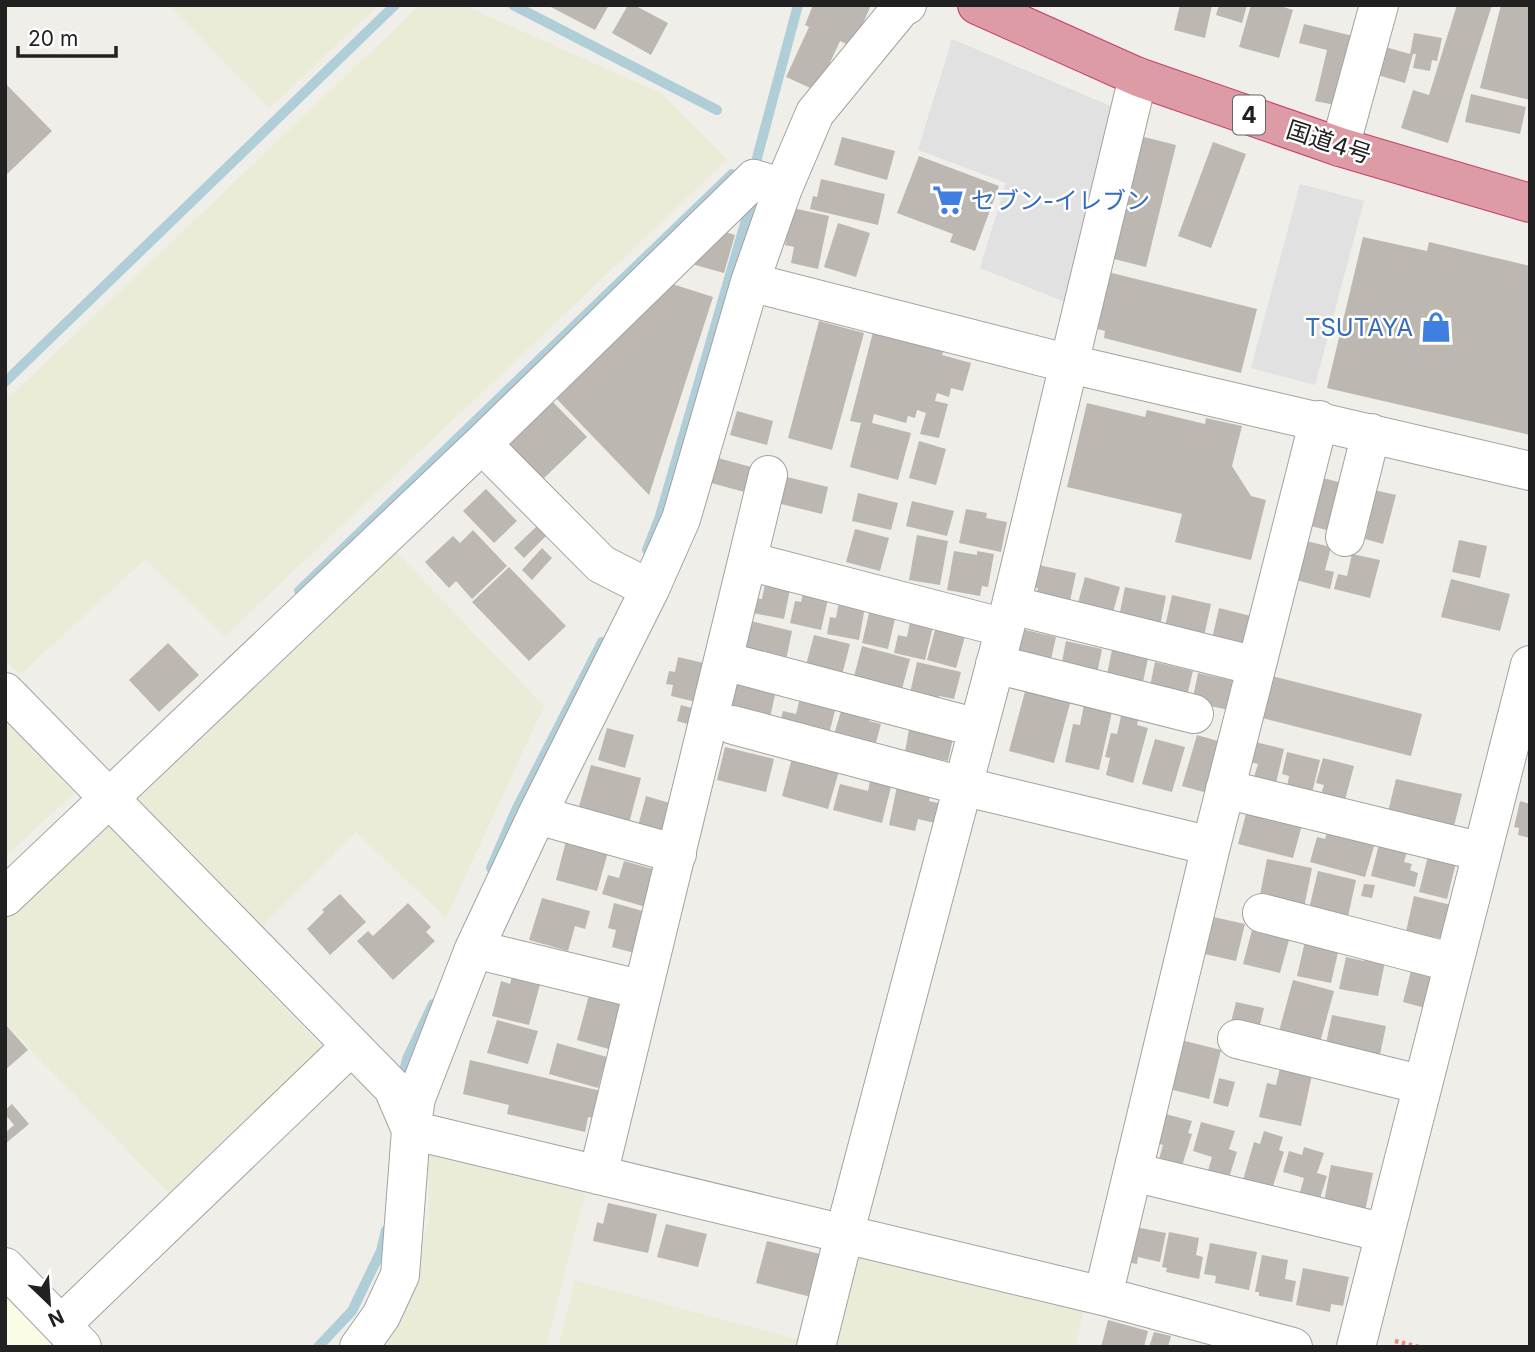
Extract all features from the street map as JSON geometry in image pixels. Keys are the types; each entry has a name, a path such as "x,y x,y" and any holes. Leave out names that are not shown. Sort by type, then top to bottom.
{"highway":[{"name":"国道4号","path":"977,5 1138,77 1340,147 1530,203"}],"street":[{"path":"359,1347 380,1316 400,1275 415,1098 474,949 537,815 650,589 681,519 750,282 783,188 816,113 901,8 907,5"},
{"path":"1340,147 1379,5"},
{"path":"817,1347 844,1235 1008,617 1138,77"},
{"path":"5,897 482,444 754,179 783,188"},
{"path":"750,282 1070,364 1530,471"},
{"path":"1103,1296 1211,845 1319,420"},
{"path":"1346,537 1371,433"},
{"path":"482,444 601,564 650,589"},
{"path":"598,1175 768,475"},
{"path":"748,561 1008,617 1256,666"},
{"path":"723,662 978,727"},
{"path":"995,664 1194,714"},
{"path":"1356,1347 1482,852 1516,779 1530,665"},
{"path":"5,692 393,1088 411,1130"},
{"path":"733,725 962,786 1211,845"},
{"path":"1225,789 1482,852"},
{"path":"537,815 677,854"},
{"path":"1262,913 1454,963"},
{"path":"474,949 643,990"},
{"path":"1237,1039 1423,1084"},
{"path":"5,1267 72,1336 351,1046"},
{"path":"411,1130 1103,1296 1293,1347"},
{"path":"1133,1171 1385,1233"}],"shaded area":[{"path":"169,5 379,5 269,108"},
{"path":"420,5 463,5 663,94 727,160 225,636 145,559 20,675 5,660 5,401"},
{"path":"952,39 1115,108 1065,302 980,268 1006,183 918,150"},
{"path":"1300,184 1364,201 1315,385 1251,368"},
{"path":"395,551 544,706 446,918 356,832 259,930 131,798"},
{"path":"5,720 75,792 5,857"},
{"path":"104,820 327,1052 174,1199 5,1023 5,915"},
{"path":"428,1146 587,1186 546,1347 367,1347 411,1279 429,1220"},
{"path":"854,1249 1084,1310 1075,1347 829,1347"},
{"path":"575,1280 811,1343 810,1347 558,1347"},
{"path":"5,1290 59,1347 5,1347"}],"building":[{"path":"547,5 609,5 595,30"},
{"path":"628,5 634,5 668,23 651,55 612,33"},
{"path":"813,5 871,5 853,47 840,41 817,91 786,77 809,27 805,25"},
{"path":"1180,5 1212,5 1205,38 1174,30"},
{"path":"1219,5 1247,5 1242,23 1216,15"},
{"path":"1251,5 1277,5 1293,10 1279,58 1239,47"},
{"path":"1457,5 1492,5 1448,143 1401,128 1413,90 1429,95"},
{"path":"1501,5 1530,5 1530,100 1480,88"},
{"path":"1304,24 1357,37 1340,106 1315,101 1327,50 1299,43"},
{"path":"1414,33 1442,38 1437,61 1432,60 1430,71 1413,68 1416,54 1413,54 1405,83 1374,74 1382,46 1410,54"},
{"path":"5,83 52,131 5,176"},
{"path":"1471,94 1526,107 1520,134 1465,122"},
{"path":"1140,136 1176,145 1146,267 1110,258"},
{"path":"842,137 895,151 887,180 834,165"},
{"path":"1213,142 1246,154 1211,248 1178,236"},
{"name":"セブン-イレブン","path":"919,156 999,186 975,251 950,242 953,234 897,213"},
{"path":"821,179 885,194 878,225 810,209 813,196 817,197"},
{"path":"793,208 829,216 818,269 791,263 794,247 785,245"},
{"path":"838,223 870,233 856,277 824,267"},
{"path":"722,231 735,235 724,273 695,265 698,254"},
{"name":"TSUTAYA","path":"1363,237 1427,251 1429,242 1530,266 1530,435 1327,388"},
{"path":"1104,271 1257,309 1241,373 1104,338 1105,331 1090,327"},
{"path":"666,282 713,297 649,495 552,394"},
{"path":"819,321 864,333 832,450 788,438"},
{"path":"873,332 944,350 942,355 971,363 963,391 951,388 949,397 937,393 935,401 948,404 939,438 920,434 926,413 917,410 915,418 908,416 906,423 874,414 872,423 911,433 898,480 850,467 861,423 850,421"},
{"path":"550,399 587,437 543,479 506,440"},
{"path":"1087,403 1145,417 1147,410 1205,424 1206,418 1242,426 1232,466 1251,496 1266,500 1251,560 1175,542 1182,514 1067,487"},
{"path":"737,411 773,421 767,445 730,435"},
{"path":"919,441 946,449 936,485 909,478"},
{"path":"718,458 755,468 748,493 711,483"},
{"path":"783,476 828,487 822,514 777,503"},
{"path":"1323,478 1346,484 1334,532 1311,526"},
{"path":"486,489 517,521 494,543 463,511"},
{"path":"1370,489 1396,495 1383,544 1365,539 1368,528 1361,526"},
{"path":"858,493 898,503 891,530 852,521"},
{"path":"912,501 954,511 947,536 906,526"},
{"path":"966,509 987,513 986,518 1007,522 1001,552 959,543"},
{"path":"538,525 547,535 524,558 514,548"},
{"path":"855,529 889,538 880,571 846,562"},
{"path":"473,530 507,566 472,599 456,581 449,588 425,562 453,536 460,543"},
{"path":"917,535 948,541 940,585 909,580"},
{"path":"1459,540 1487,546 1480,578 1452,572"},
{"path":"1306,541 1331,547 1325,570 1334,572 1330,589 1296,580"},
{"path":"542,548 552,558 532,580 522,570"},
{"path":"954,551 977,555 977,551 994,554 988,587 982,586 980,596 947,590"},
{"path":"1352,554 1380,560 1370,598 1334,589 1338,574 1347,576"},
{"path":"1034,564 1076,573 1069,606 1035,599 1038,588 1030,587"},
{"path":"509,567 566,626 529,661 472,602"},
{"path":"1085,577 1120,587 1111,620 1076,610"},
{"path":"1451,579 1510,594 1500,631 1441,617"},
{"path":"765,584 791,584 784,619 753,613 755,598 762,599"},
{"path":"805,585 830,591 821,630 790,623 795,601 801,602"},
{"path":"1125,587 1166,596 1159,631 1119,617"},
{"path":"1172,595 1211,604 1203,641 1165,627"},
{"path":"840,596 865,607 859,640 827,634 830,617 836,618"},
{"path":"871,605 897,610 888,649 862,643"},
{"path":"1219,608 1255,617 1243,650 1211,643"},
{"path":"751,621 792,631 786,660 745,650"},
{"path":"910,622 933,627 925,660 894,653 898,635 907,637"},
{"path":"936,626 966,633 956,668 927,660"},
{"path":"1021,629 1056,637 1050,664 1015,657"},
{"path":"814,635 850,644 842,675 806,665"},
{"path":"1066,641 1102,649 1097,674 1061,667"},
{"path":"168,643 199,675 159,712 129,680"},
{"path":"862,646 910,659 902,689 854,676"},
{"path":"1112,650 1148,658 1142,687 1106,679"},
{"path":"678,657 704,663 696,702 671,696 673,685 666,684 669,671 675,672"},
{"path":"917,662 961,672 954,699 939,696 938,699 910,693"},
{"path":"1155,662 1193,671 1186,700 1149,691"},
{"path":"1198,673 1239,682 1233,711 1192,702"},
{"path":"1272,676 1422,714 1411,756 1262,718"},
{"path":"733,681 776,690 770,718 727,709"},
{"path":"1027,684 1072,696 1054,763 1009,751"},
{"path":"801,694 837,703 829,734 780,722 783,711 796,714"},
{"path":"843,704 872,712 869,721 881,724 875,746 834,735"},
{"path":"681,705 699,710 695,726 677,721"},
{"path":"1084,705 1112,712 1099,770 1065,762 1073,724 1080,725"},
{"path":"1122,712 1139,717 1137,725 1148,728 1133,783 1106,775 1110,758 1105,757 1111,733 1117,734"},
{"path":"607,728 634,735 625,768 598,760"},
{"path":"909,729 953,738 948,761 905,752"},
{"path":"1197,735 1225,743 1211,794 1182,786"},
{"path":"1155,739 1185,747 1172,792 1142,784"},
{"path":"1255,742 1284,749 1276,783 1254,777 1258,764 1250,762"},
{"path":"725,747 774,759 766,792 717,780"},
{"path":"1287,752 1320,760 1312,793 1287,787 1289,776 1282,774"},
{"path":"792,758 839,771 828,809 782,796"},
{"path":"1323,758 1354,766 1345,800 1321,794 1324,785 1316,783"},
{"path":"591,765 641,778 628,827 577,813"},
{"path":"1396,779 1462,794 1453,830 1387,816"},
{"path":"870,781 891,787 882,823 833,810 840,784 868,791"},
{"path":"897,786 931,793 929,801 939,803 935,823 918,819 915,831 889,825"},
{"path":"646,796 673,804 665,834 638,826"},
{"path":"1520,801 1530,804 1530,838 1518,835 1519,828 1514,827"},
{"path":"1247,810 1302,825 1293,858 1238,844"},
{"path":"1328,830 1375,843 1365,877 1310,862 1317,837 1325,839"},
{"path":"566,841 608,852 597,891 556,880"},
{"path":"1379,844 1407,852 1404,862 1412,864 1410,870 1418,873 1415,887 1371,876"},
{"path":"1428,856 1456,863 1447,899 1419,892"},
{"path":"1267,859 1312,868 1304,908 1259,900"},
{"path":"624,861 660,871 649,908 602,894 608,875 619,878"},
{"path":"1318,871 1356,880 1347,921 1308,913"},
{"path":"1364,884 1375,885 1372,898 1361,896"},
{"path":"340,894 366,922 330,955 307,929 324,912 322,910"},
{"path":"1414,896 1451,905 1443,939 1434,937 1433,942 1405,936"},
{"path":"542,898 590,911 585,929 575,926 568,951 529,940"},
{"path":"408,903 431,927 426,932 435,941 393,980 357,941 368,931 373,936"},
{"path":"614,903 650,913 638,954 612,947 616,930 608,928"},
{"path":"1209,916 1245,924 1236,961 1200,953"},
{"path":"1252,930 1289,940 1280,973 1243,964"},
{"path":"1306,937 1340,944 1331,983 1297,976"},
{"path":"1366,952 1386,957 1378,996 1339,989 1346,957 1364,961"},
{"path":"1413,963 1434,978 1425,1008 1403,1002"},
{"path":"513,973 541,981 529,1025 492,1016 501,981 510,984"},
{"path":"1293,980 1334,991 1319,1046 1278,1035"},
{"path":"589,995 625,1004 612,1050 577,1040"},
{"path":"1236,1002 1264,1008 1258,1033 1230,1026"},
{"path":"1332,1015 1386,1026 1379,1059 1325,1048"},
{"path":"497,1020 538,1031 528,1064 487,1053"},
{"path":"5,1024 28,1050 5,1070"},
{"path":"1181,1040 1221,1050 1209,1099 1169,1089"},
{"path":"557,1043 607,1057 598,1088 549,1074"},
{"path":"470,1060 601,1091 595,1118 588,1117 585,1132 507,1114 509,1105 463,1094"},
{"path":"1280,1068 1312,1075 1301,1126 1259,1117 1267,1083 1276,1085"},
{"path":"1219,1078 1235,1082 1228,1107 1213,1103"},
{"path":"12,1104 29,1124 5,1144 5,1133 14,1125 5,1110"},
{"path":"1162,1113 1192,1121 1188,1133 1192,1134 1182,1166 1159,1159 1163,1145 1153,1142"},
{"path":"1201,1122 1235,1131 1229,1149 1237,1152 1228,1181 1207,1174 1212,1157 1193,1151"},
{"path":"1264,1131 1283,1137 1279,1150 1284,1152 1272,1189 1243,1180 1254,1142 1260,1144"},
{"path":"1304,1147 1324,1153 1317,1173 1327,1176 1318,1205 1298,1199 1304,1178 1283,1172 1289,1151 1302,1155"},
{"path":"1331,1165 1373,1173 1364,1216 1323,1207"},
{"path":"608,1203 657,1214 648,1253 593,1241 597,1222 603,1224"},
{"path":"666,1224 707,1234 698,1267 657,1257"},
{"path":"1131,1226 1166,1233 1160,1262 1138,1257 1137,1264 1115,1260"},
{"path":"1169,1232 1199,1238 1196,1255 1203,1257 1199,1279 1166,1272 1167,1268 1162,1267"},
{"path":"767,1241 820,1254 819,1299 756,1283"},
{"path":"1210,1243 1257,1252 1249,1290 1215,1283 1216,1276 1204,1274"},
{"path":"1262,1255 1288,1260 1285,1279 1296,1281 1292,1302 1259,1296 1259,1292 1255,1292"},
{"path":"1303,1268 1349,1277 1343,1306 1331,1304 1330,1312 1296,1305"},
{"path":"1108,1320 1148,1331 1144,1347 1101,1347"},
{"path":"1154,1332 1171,1336 1168,1347 1149,1347"}],"waterway":[{"path":"5,382 395,5"},
{"path":"513,5 717,110"},
{"path":"756,171 757,158 798,5"},
{"path":"299,591 732,174"},
{"path":"647,550 660,516 753,196"},
{"path":"491,868 516,810 602,642"},
{"path":"401,1084 407,1059 433,1004"},
{"path":"318,1347 352,1311 381,1251 386,1230"}],"place":[{"name":"セブン-イレブン","path":"948,200"},
{"name":"TSUTAYA","path":"1436,327"}]}
